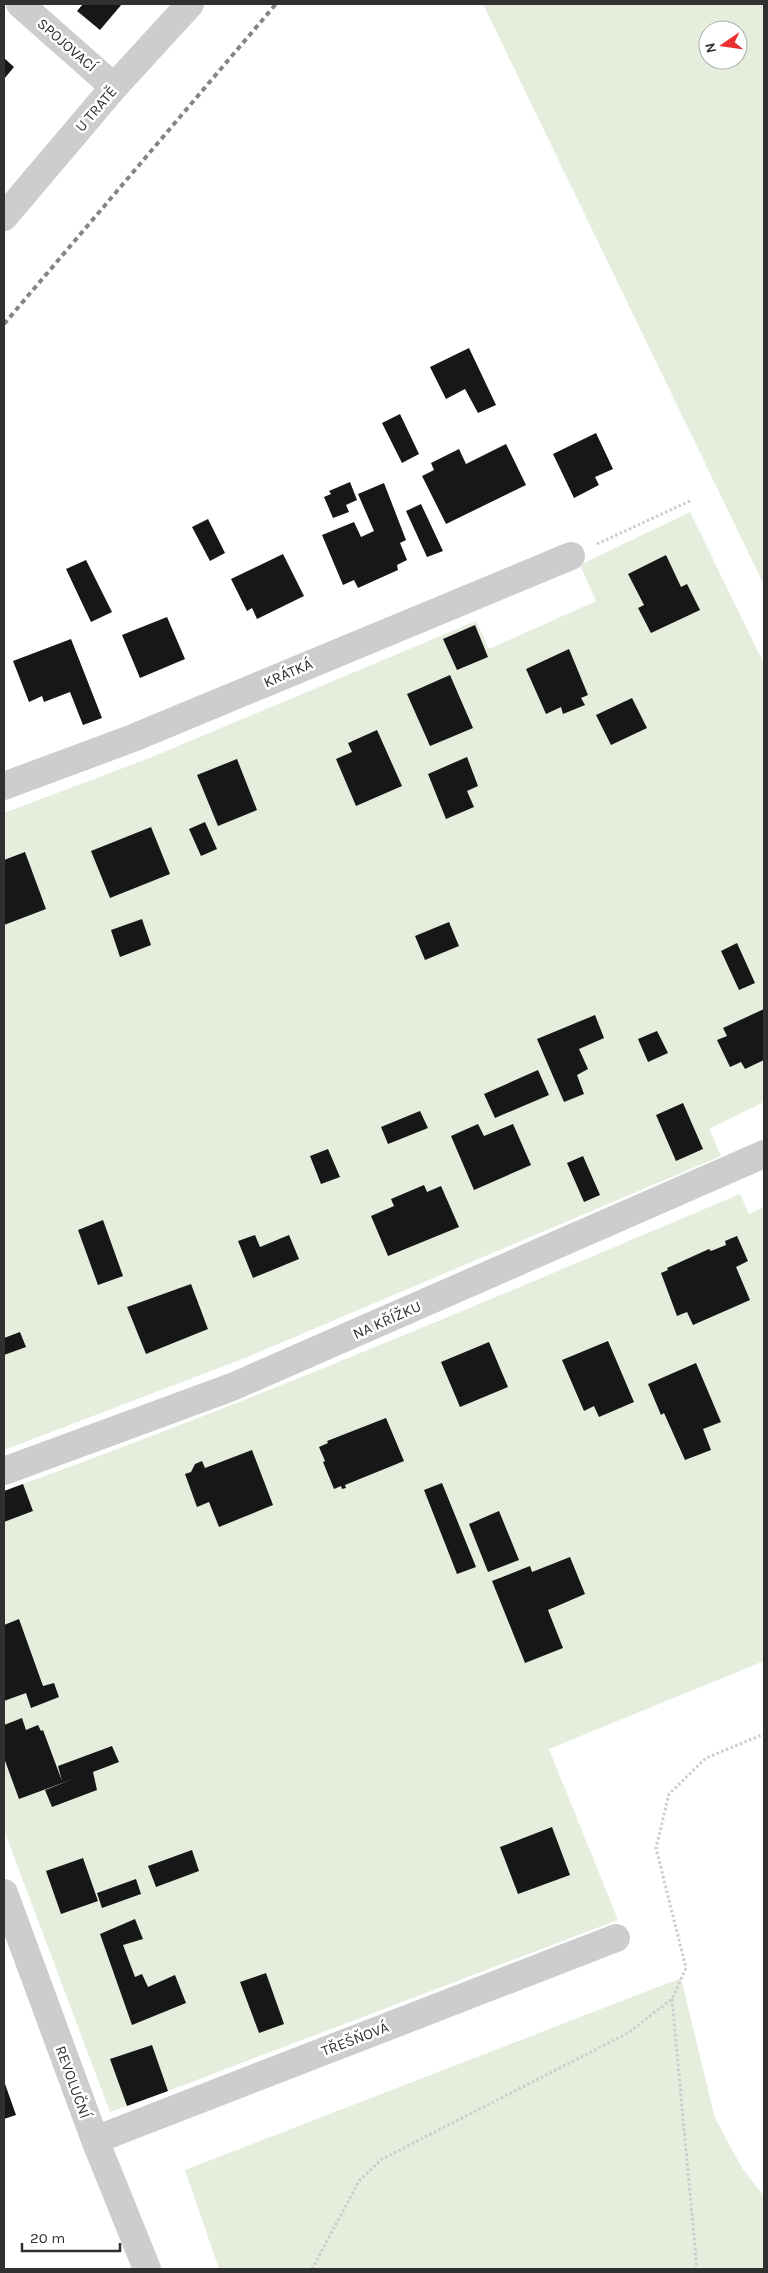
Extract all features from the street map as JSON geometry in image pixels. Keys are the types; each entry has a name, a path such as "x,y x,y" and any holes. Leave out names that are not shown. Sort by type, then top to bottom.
{"street":[{"name":"SPOJOVACÍ","path":"20,4 114,87"},
{"name":"U TRATĚ","path":"4,217 114,87 190,4"},
{"name":"KRÁTKÁ","path":"4,786 133,738 571,556"},
{"name":"NA KŘÍŽKU","path":"4,1471 232,1387 764,1154"},
{"name":"REVOLUČNÍ","path":"4,1893 95,2140 147,2269"},
{"name":"TŘEŠŇOVÁ","path":"95,2140 616,1938"}],"path":[{"path":"571,556 692,500"},
{"path":"312,2269 359,2181 382,2159 628,2033 672,1999 686,1968 656,1848 669,1794 706,1758 764,1734"},
{"path":"672,1999 697,2269"}],"green space":[{"path":"483,4 764,4 764,585"},
{"path":"690,512 764,664 764,1102 709,1129 721,1156 250,1356 4,1450 4,813 152,757 476,621 489,649 596,601 580,565"},
{"path":"740,1194 749,1214 764,1207 764,1661 549,1749 618,1920 168,2091 152,2045 111,2059 127,2106 110,2112 4,1830 4,1522 33,1511 23,1484 294,1380"},
{"path":"681,1978 715,2118 742,2168 764,2196 764,2269 219,2269 185,2170"}],"building":[{"path":"83,4 122,4 100,30 77,11"},
{"path":"4,58 14,67 4,79"},
{"path":"469,348 496,405 478,413 465,389 446,399 430,367"},
{"path":"400,414 419,454 402,463 382,423"},
{"path":"596,433 613,469 595,477 599,485 574,498 553,454"},
{"path":"506,444 526,485 446,524 422,476 434,470 431,463 459,449 466,464"},
{"path":"350,482 357,500 346,505 349,512 333,518 324,497 331,494 329,491"},
{"path":"384,483 406,540 400,543 407,560 397,565 398,570 358,588 354,580 343,585 322,535 354,522 361,537 374,531 358,494"},
{"path":"421,504 443,551 427,557 406,511"},
{"path":"208,519 225,553 210,561 192,527"},
{"path":"283,554 304,596 257,619 252,608 247,611 231,579"},
{"path":"666,555 681,587 687,584 700,610 651,633 638,608 644,605 628,574"},
{"path":"86,560 112,612 91,622 66,569"},
{"path":"167,617 185,659 140,678 122,635"},
{"path":"475,625 488,657 457,670 443,639"},
{"path":"71,639 102,718 83,725 70,692 44,702 42,696 29,702 13,661"},
{"path":"569,649 588,695 581,698 585,705 563,714 561,707 546,714 526,669"},
{"path":"450,675 473,728 430,746 407,694"},
{"path":"632,698 647,728 611,745 596,715"},
{"path":"377,730 402,786 356,806 336,759 352,752 348,743"},
{"path":"467,757 478,786 467,791 474,807 446,819 428,774"},
{"path":"237,759 257,810 218,826 197,775"},
{"path":"205,822 217,849 201,856 189,829"},
{"path":"151,827 170,874 110,898 91,851"},
{"path":"25,852 46,909 4,925 4,860"},
{"path":"142,919 151,945 120,957 111,930"},
{"path":"449,922 459,946 425,960 415,936"},
{"path":"737,943 755,983 739,990 721,951"},
{"path":"764,1009 764,1060 745,1069 741,1062 730,1067 717,1040 727,1036 723,1028"},
{"path":"595,1015 604,1038 579,1049 588,1069 577,1075 584,1094 564,1102 537,1039"},
{"path":"657,1031 668,1053 648,1062 638,1039"},
{"path":"538,1070 549,1095 495,1118 484,1094"},
{"path":"683,1103 703,1149 676,1161 656,1115"},
{"path":"420,1111 428,1128 388,1144 381,1127"},
{"path":"478,1124 484,1136 513,1124 531,1165 474,1190 451,1136"},
{"path":"328,1149 340,1177 321,1184 310,1156"},
{"path":"583,1156 600,1195 584,1202 567,1163"},
{"path":"424,1185 427,1192 441,1186 459,1227 388,1256 371,1216 394,1206 391,1199"},
{"path":"103,1220 123,1276 98,1285 78,1230"},
{"path":"255,1235 260,1247 289,1235 299,1259 253,1278 238,1241"},
{"path":"737,1236 748,1261 736,1267 750,1300 693,1325 687,1312 677,1316 661,1273 668,1270 667,1268 709,1249 711,1251 726,1245 725,1241"},
{"path":"191,1284 208,1329 146,1354 127,1307"},
{"path":"20,1332 26,1347 4,1355 4,1338"},
{"path":"608,1341 634,1402 599,1417 594,1406 584,1411 562,1360"},
{"path":"489,1342 508,1387 460,1407 441,1362"},
{"path":"696,1363 721,1422 703,1429 711,1450 685,1460 664,1413 661,1415 648,1384"},
{"path":"386,1418 404,1461 345,1485 346,1488 342,1489 341,1486 334,1489 319,1447 328,1443 327,1441"},
{"path":"252,1450 273,1505 219,1527 209,1502 197,1507 185,1474 191,1472 195,1464 202,1461 205,1468"},
{"path":"442,1483 476,1567 457,1574 424,1490"},
{"path":"23,1484 33,1511 4,1522 4,1491"},
{"path":"499,1511 519,1560 488,1572 469,1524"},
{"path":"570,1557 585,1594 548,1610 563,1648 525,1663 492,1581 530,1566 532,1572"},
{"path":"19,1619 43,1686 54,1683 59,1697 31,1708 26,1693 4,1701 4,1625"},
{"path":"22,1718 26,1730 38,1725 41,1731 43,1730 62,1781 58,1766 112,1746 119,1762 93,1772 97,1790 52,1807 45,1790 76,1778 19,1799 4,1758 4,1725"},
{"path":"552,1827 570,1875 518,1894 500,1847"},
{"path":"192,1850 199,1871 156,1887 148,1866"},
{"path":"83,1858 98,1901 61,1914 46,1871"},
{"path":"136,1879 141,1894 102,1908 97,1893"},
{"path":"135,1919 143,1939 123,1945 135,1977 142,1974 148,1987 175,1975 186,2003 132,2025 100,1934"},
{"path":"266,1973 284,2024 259,2033 240,1982"},
{"path":"152,2045 168,2091 127,2106 110,2059"},
{"path":"4,2081 16,2115 4,2119"}],"railway":[{"path":"4,324 276,4"}]}
